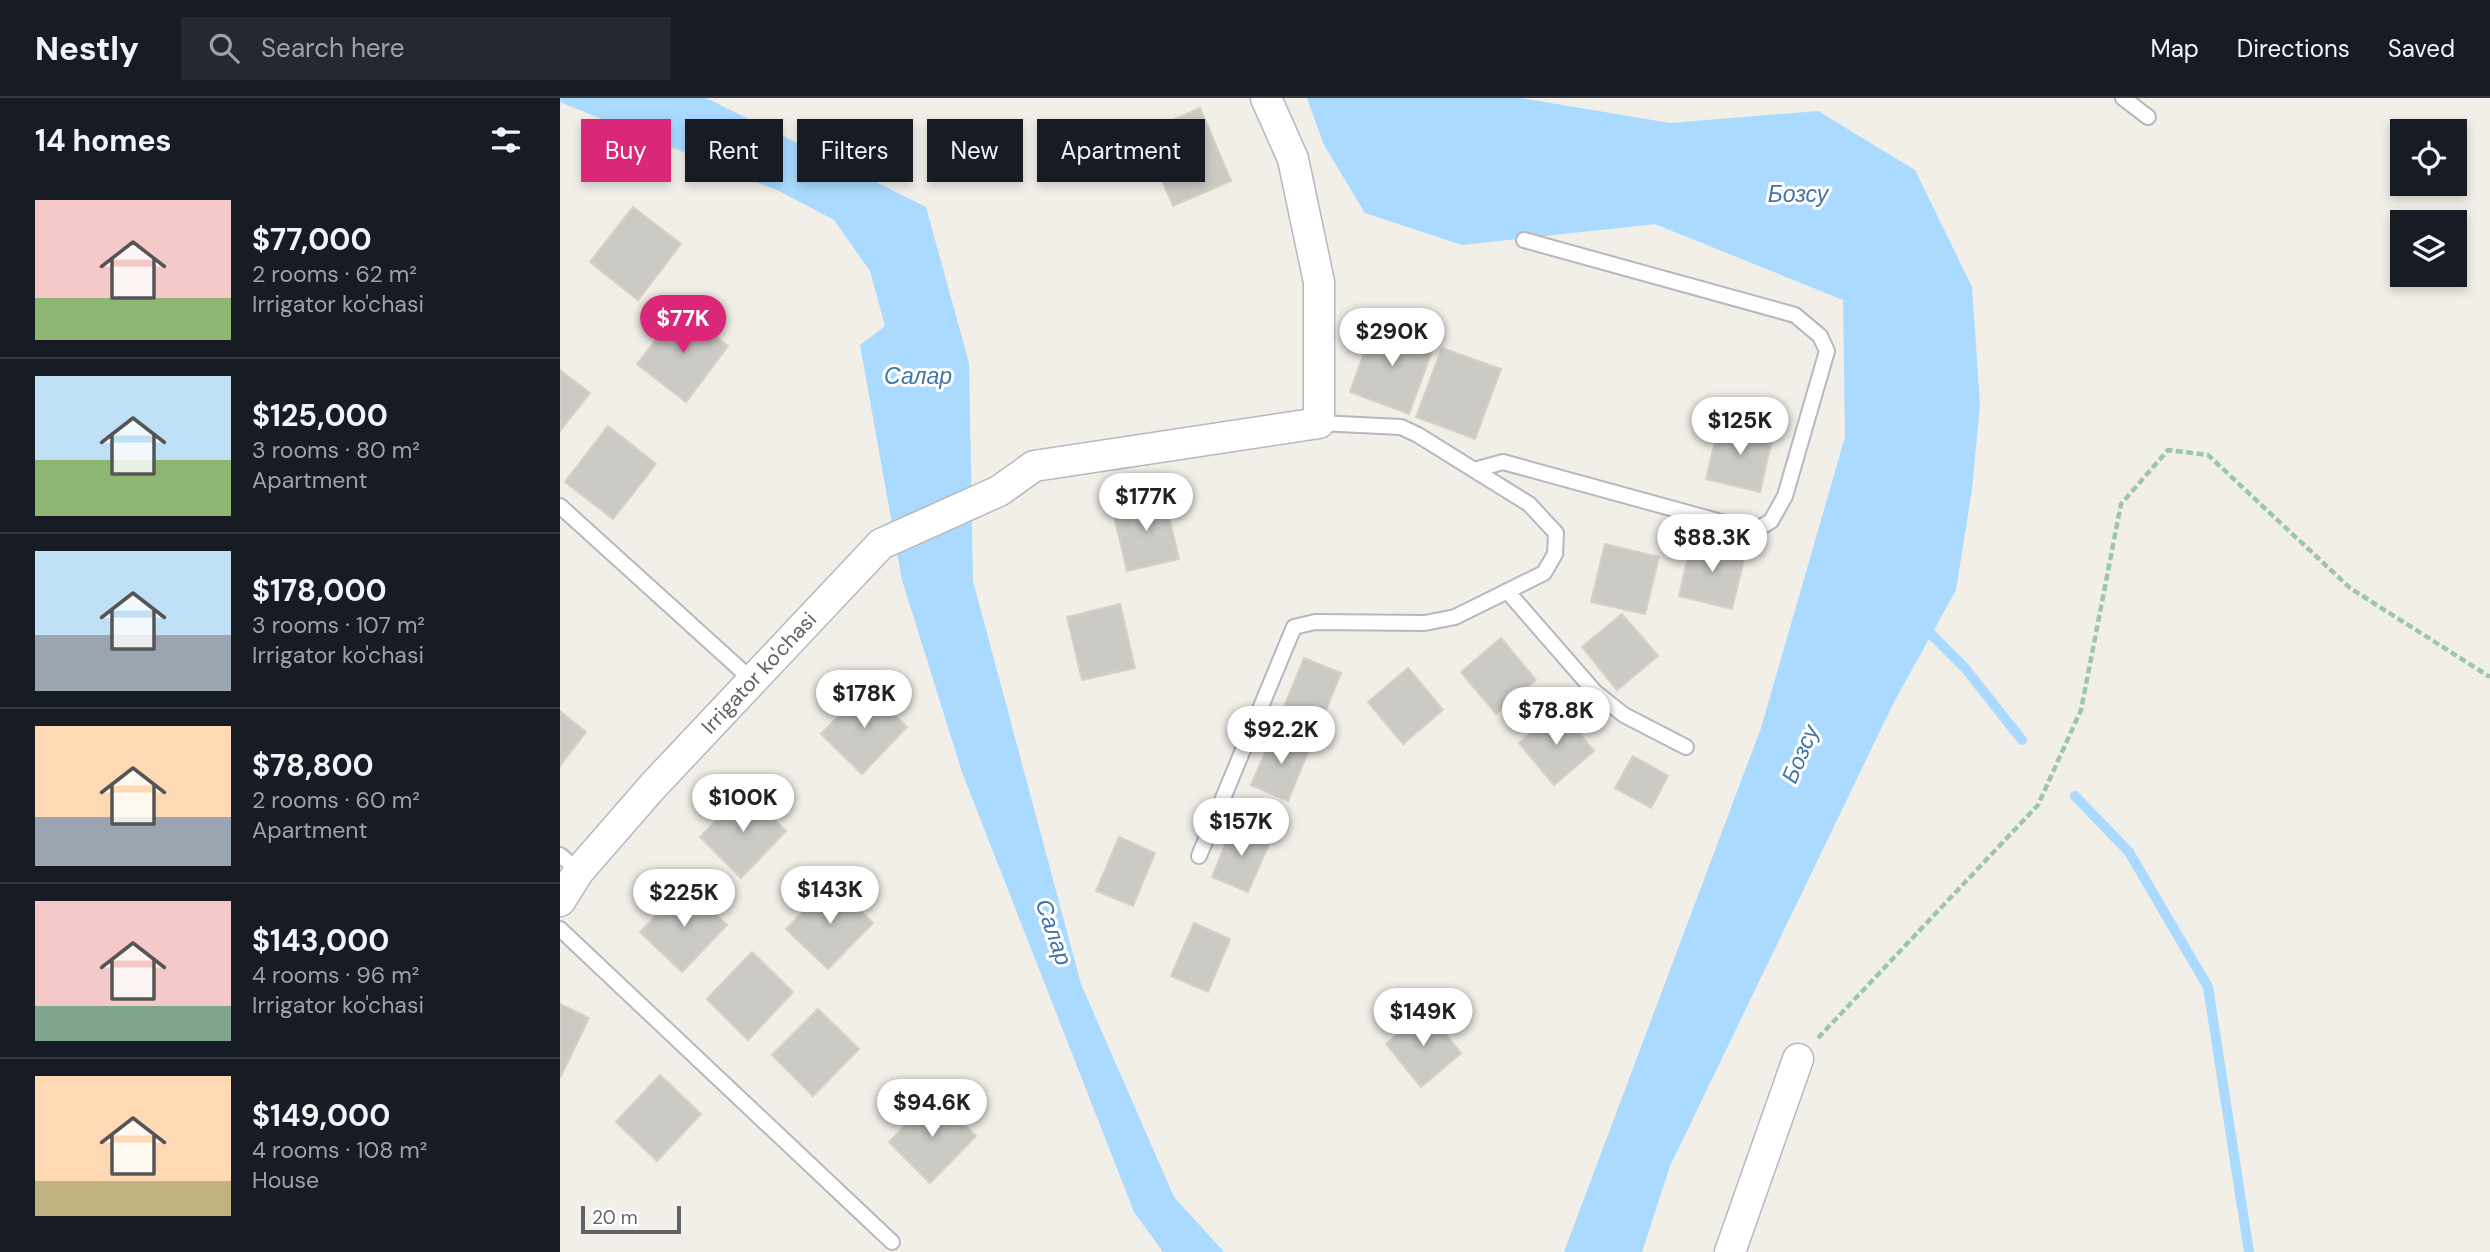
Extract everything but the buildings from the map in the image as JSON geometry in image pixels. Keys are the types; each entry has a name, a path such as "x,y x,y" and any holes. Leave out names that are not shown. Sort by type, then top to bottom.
{"street":[{"path":"1266,98 1293,159 1319,282 1319,423"},
{"name":"Irrigator ko'chasi","path":"560,901 569,863 653,786 881,544 999,491 1034,466 1319,423"},
{"path":"1730,1252 1798,1059"}],"lane":[{"path":"2123,98 2148,117"},
{"path":"1474,470 1503,463 1754,531 1771,521 1785,496 1827,351 1820,336 1795,315 1524,240"},
{"path":"1199,856 1294,626 1315,622 1425,623 1455,617 1544,573 1555,554 1556,533 1529,504 1418,435 1401,427 1319,423"},
{"path":"560,506 752,680"},
{"path":"1507,591 1595,692 1624,715 1686,747"},
{"path":"560,929 892,1242"}],"path":[{"path":"1798,1059 2038,805 2081,710 2121,504 2168,450 2208,455 2350,588 2490,677"}],"water":[{"name":"Салар","path":"560,98 706,98 748,119 685,119 685,153 671,147 671,119 602,119 560,102"},
{"name":"Бозсу","path":"1307,98 1521,98 1670,123 1818,111 1915,170 1972,287 1980,404 1972,489 1956,590 1894,702 1670,1166 1642,1252 1564,1252 1761,728 1845,437 1843,300 1655,224 1462,245 1365,213 1324,145"},
{"name":"Салар","path":"783,136 797,143 797,182 876,182 926,207 969,363 973,581 1081,984 1174,1197 1224,1252 1163,1252 1134,1212 962,772 902,580 860,345 885,326 870,271 834,220 757,182 783,182"}],"waterway":[{"path":"1924,627 1965,668 2022,740"},
{"path":"2075,796 2129,852 2208,987 2249,1252"}]}
